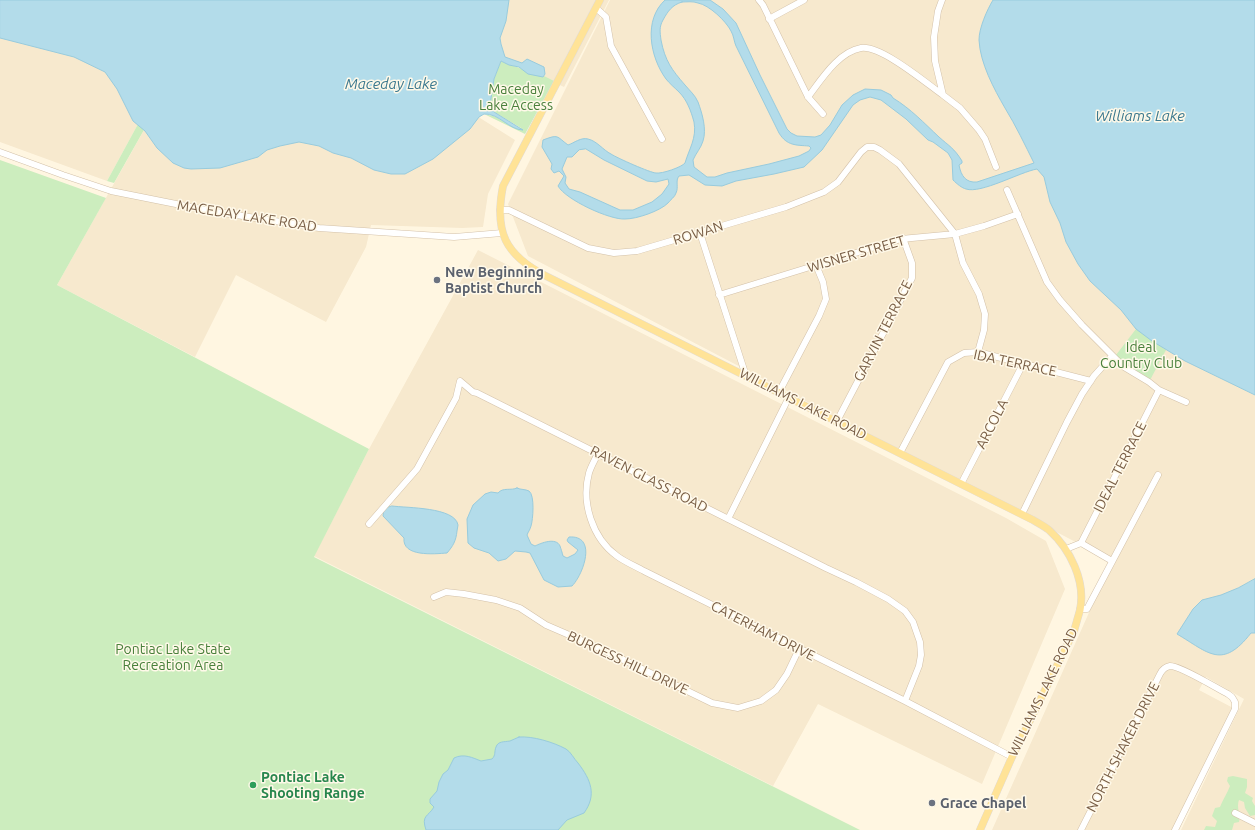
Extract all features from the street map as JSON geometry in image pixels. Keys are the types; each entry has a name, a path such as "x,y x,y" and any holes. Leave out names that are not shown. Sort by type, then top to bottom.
{"main road":[{"name":"WILLIAMS LAKE ROAD","path":"600,0 503,186 500,210 502,233 514,252 524,262 537,271 1022,514 1048,529 1066,549 1075,567 1080,587 1080,609 1074,631 1012,757 980,830"}],"street":[{"path":"759,0 763,5 808,97 823,114"},
{"path":"769,18 804,0"},
{"path":"942,0 938,12 934,37 935,61 943,95"},
{"path":"596,8 606,17 612,46 662,139"},
{"path":"808,97 835,62 851,52 862,48 879,52 899,63 960,108 976,125 985,139 996,167"},
{"name":"ROWAN","path":"500,210 509,210 588,248 614,253 637,251 786,207 824,192 838,182 861,152 867,147 874,147 899,164 955,234"},
{"name":"MACEDAY LAKE ROAD","path":"0,152 111,191 212,211 319,228 454,237 502,233"},
{"path":"1007,190 1047,282 1060,300 1124,368 1149,382 1159,390 1186,402"},
{"name":"WISNER STREET","path":"719,295 903,238 955,234 1018,214"},
{"path":"700,233 746,376"},
{"path":"955,234 963,263 978,294 985,314 984,330 978,352"},
{"name":"GARVIN TERRACE","path":"837,421 912,278 912,263 903,238"},
{"path":"779,392 819,316 826,299 823,282 816,265"},
{"name":"IDA TERRACE","path":"900,453 948,362 964,353 978,352 1091,381"},
{"path":"1022,514 1082,394 1112,356"},
{"name":"ARCOLA","path":"961,484 1023,364"},
{"name":"RAVEN GLASS ROAD","path":"369,524 417,469 456,398 460,381 473,392 478,393 856,582 888,599 905,611 913,622 920,642 920,655 919,666 905,701"},
{"name":"IDEAL TERRACE","path":"1081,543 1159,390"},
{"path":"728,519 789,397"},
{"name":"CATERHAM DRIVE","path":"598,453 589,474 586,493 589,516 599,538 616,556 905,701 1012,757"},
{"path":"1080,609 1087,609 1158,475"},
{"path":"1066,549 1081,543 1112,561"},
{"name":"BURGESS HILL DRIVE","path":"434,597 446,592 464,594 496,600 520,608 546,625 598,647 712,703 738,708 761,701 776,690 787,674 799,649"},
{"name":"NORTH SHAKER DRIVE","path":"1081,830 1160,674 1168,666 1172,666 1187,672 1230,696 1235,702 1235,708 1175,830"},
{"path":"1235,813 1255,824"}],"shaded area":[{"path":"0,0 163,78 107,181 0,142"},
{"path":"455,0 609,0 564,87 492,52"},
{"name":"Ideal Country Club","path":"610,0 1076,0 1255,358 1255,830 1181,830 1244,699 1206,677 1199,690 1235,709 1174,830 992,830 1112,561 528,256 508,204"},
{"path":"171,82 453,101 515,140 488,194 483,227 462,228 371,225 366,247 326,322 236,275 195,357 57,285"},
{"path":"478,250 1006,518 1046,541 1065,589 982,784 818,704 773,786 314,556 369,449"}],"green space":[{"name":"Maceday Lake Access","path":"501,61 554,81 525,134 484,114 494,116 518,129 521,128 494,112 490,105 494,79"},
{"path":"163,78 171,82 114,183 107,181"},
{"name":"Pontiac Lake State Recreation Area","path":"0,160 106,198 57,285 369,449 314,557 860,830 0,830"},
{"name":"Ideal Country Club","path":"1136,329 1166,350 1149,382 1124,367 1116,355"},
{"path":"1233,776 1247,779 1245,793 1253,798 1252,801 1255,806 1255,815 1250,816 1245,808 1244,802 1239,800 1239,822 1234,823 1232,830 1204,830 1206,826 1215,827 1217,821 1212,816 1215,808 1220,807 1229,789 1230,786 1227,781 1228,777"}],"water":[{"name":"Maceday Lake","path":"0,0 509,0 506,21 500,38 505,57 522,63 527,59 544,67 545,74 543,77 528,74 519,67 509,65 501,61 494,79 490,105 494,112 523,130 513,127 494,116 484,114 479,117 470,129 433,159 405,174 391,174 374,170 351,158 333,153 319,146 299,142 267,150 258,157 220,168 191,169 184,168 173,163 157,148 145,131 133,121 117,89 105,72 74,57 0,38"},
{"name":"Williams Lake","path":"665,0 710,0 723,9 736,23 787,129 791,133 797,136 815,137 821,135 830,125 842,105 853,95 865,89 881,90 891,95 912,111 951,148 962,161 959,165 965,178 973,182 977,182 1034,163 992,84 982,58 979,40 980,30 993,0 1255,0 1255,395 1185,361 1152,341 1136,329 1121,310 1090,281 1078,264 1066,242 1060,223 1050,202 1044,177 1037,169 991,186 973,190 964,188 953,180 952,160 948,153 928,140 906,119 881,100 870,97 860,100 853,105 822,150 804,167 736,181 722,186 705,185 689,175 679,176 674,197 668,203 654,212 630,219 618,218 599,213 579,203 558,186 564,176 559,171 554,173 551,169 552,164 542,147 543,140 557,137 568,145 580,139 588,139 614,156 656,173 672,170 685,163 694,138 694,122 686,102 679,92 666,79 656,60 651,39 651,28 658,8","holes":["682,2 702,4 717,14 729,27 736,46 779,133 789,143 809,146 811,148 809,151 799,156 715,177 707,177 694,167 693,160 701,146 704,136 702,116 695,97 676,75 667,60 660,32 660,27 669,11","586,149 604,160 647,181 656,182 668,179 669,184 662,194 652,202 633,210 620,210 580,192 569,189 565,183 566,177 562,169 567,157 572,157 579,150"]},
{"path":"517,488 529,491 532,497 533,508 531,527 527,535 531,544 535,546 552,541 558,543 563,556 567,558 575,554 578,550 568,542 567,540 569,537 578,538 583,542 586,549 584,565 572,586 558,587 544,580 530,553 515,551 506,559 498,561 489,553 474,548 468,543 467,519 473,505 485,494 491,492 498,493 502,490"},
{"path":"392,506 419,508 440,512 455,519 458,525 457,535 451,548 447,553 427,554 413,551 408,548 405,544 404,538 383,516 384,509"},
{"path":"1255,579 1255,633 1251,633 1232,651 1223,655 1207,652 1177,634 1193,609 1202,600 1221,595"},
{"path":"519,737 530,737 543,740 561,746 569,752 583,769 591,788 590,800 584,813 567,820 558,830 426,830 424,821 434,807 430,803 430,799 437,791 443,774 448,770 454,758 465,756 481,761 492,759 498,744"}],"place":[{"name":"New Beginning Baptist Church","path":"437,280"},
{"name":"Pontiac Lake Shooting Range","path":"253,785"},
{"name":"Grace Chapel","path":"932,803"}]}
